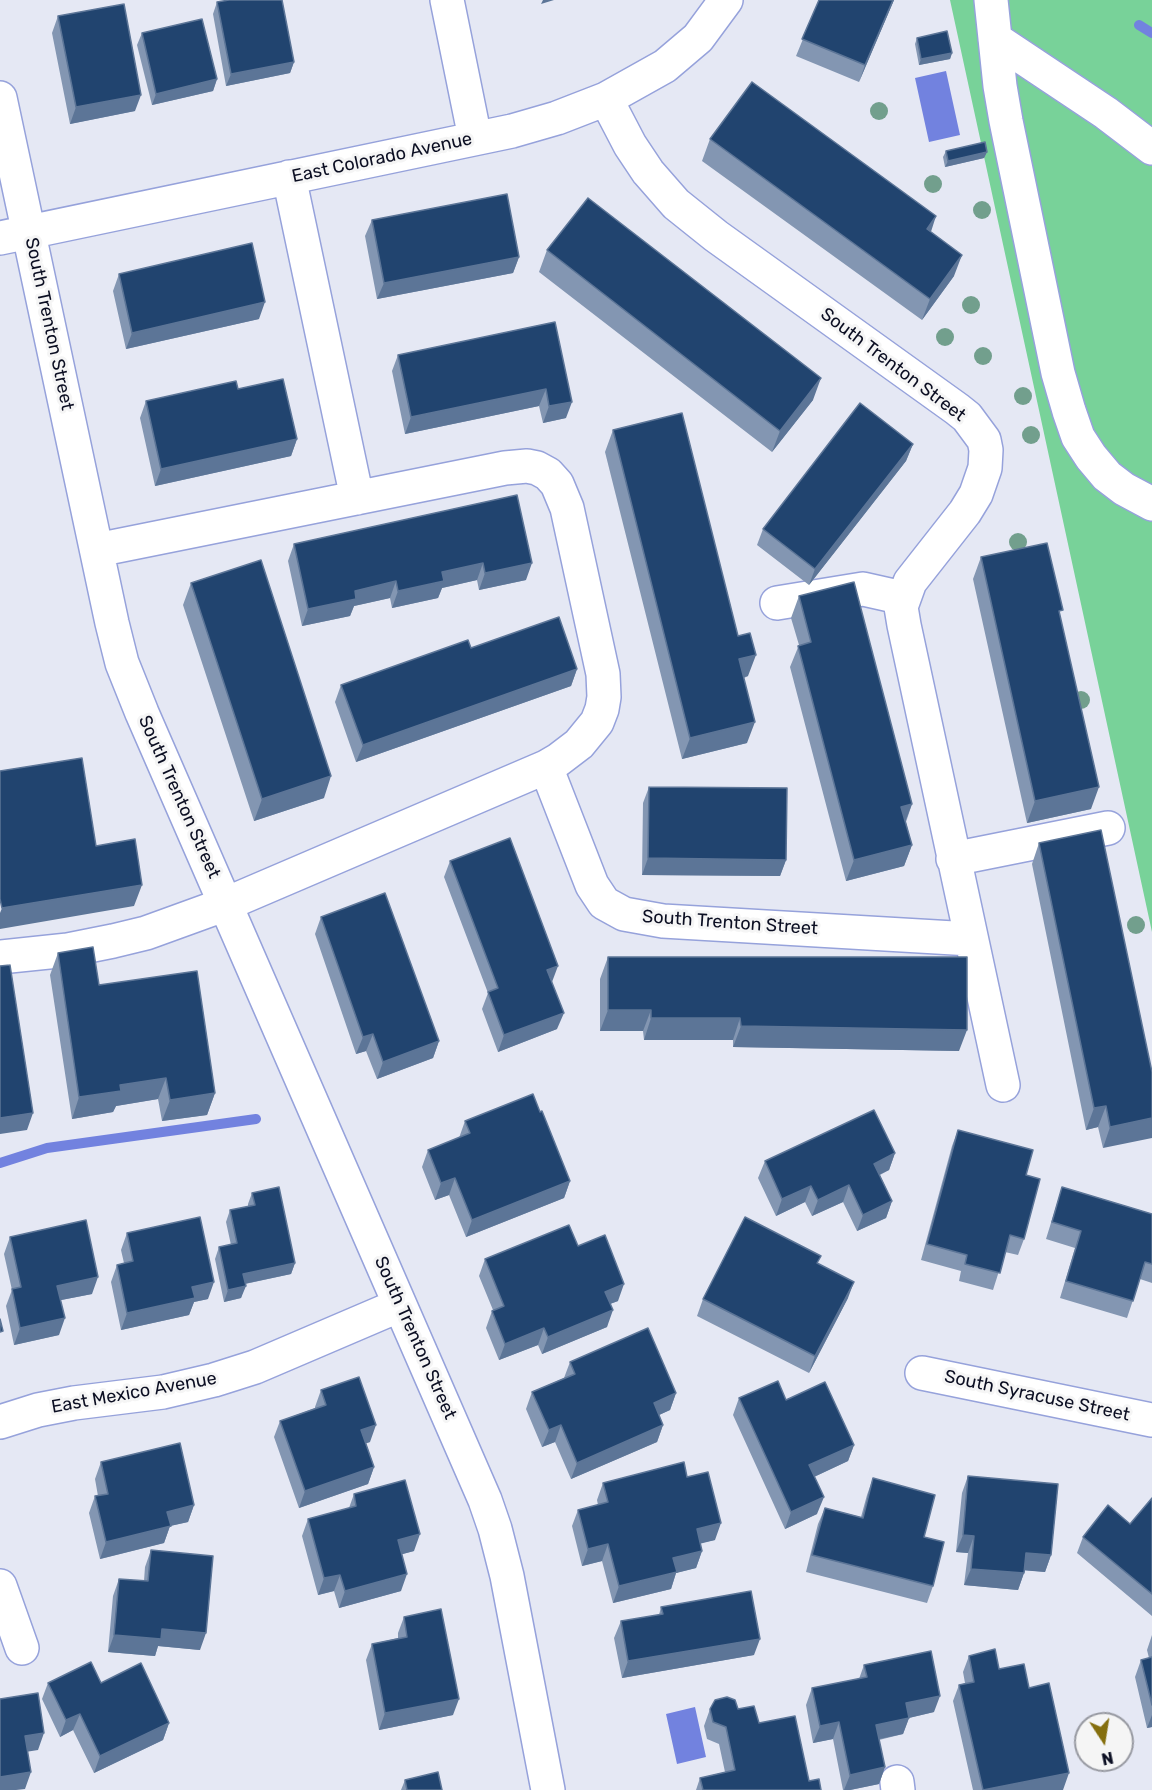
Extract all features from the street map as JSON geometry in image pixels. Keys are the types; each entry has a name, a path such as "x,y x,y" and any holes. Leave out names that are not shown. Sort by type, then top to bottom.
{"street":[{"path":"447,0 475,138"},
{"name":"East Colorado Avenue","path":"15,235 527,127 606,99 651,75 675,59 698,38 726,0"},
{"path":"991,0 1006,121 1056,363 1069,411 1078,437 1107,476 1152,504"},
{"path":"995,39 1152,148"},
{"name":"South Trenton Street","path":"0,98 15,235 97,550 117,647 127,678 475,1474 495,1529 507,1576 548,1790"},
{"name":"South Trenton Street","path":"606,99 630,145 648,172 676,204 716,236 957,409 967,417 984,440 985,468 976,494 965,512 910,582 903,598"},
{"path":"289,177 357,498"},
{"path":"0,957 68,950 146,933 226,904 546,767 568,753 589,733 597,722 604,697 603,674 569,517 557,484 542,470 520,466 97,550"},
{"path":"777,603 863,590 903,598 904,625 1003,1085"},
{"name":"South Trenton Street","path":"546,767 592,885 604,903 624,914 663,921 971,939"},
{"path":"953,859 1108,828"},
{"name":"East Mexico Avenue","path":"0,1422 74,1402 163,1392 214,1380 255,1367 400,1305"},
{"name":"South Syracuse Street","path":"922,1373 1152,1420"},
{"path":"0,1586 22,1648"}],"green space":[{"path":"950,0 1152,0 1152,932 1060,507"}],"water":[{"path":"946,71 960,135 929,142 915,78"},
{"path":"695,1707 706,1757 677,1764 666,1714"}],"building":[{"path":"282,0 294,62 231,74 217,2"},
{"path":"819,0 893,0 865,65 802,39"},
{"path":"124,4 141,95 76,107 58,16"},
{"path":"202,19 217,79 156,94 142,33"},
{"path":"947,31 952,53 921,59 917,38"},
{"path":"752,82 936,216 927,229 962,255 930,299 710,139"},
{"path":"985,142 987,152 948,161 946,151"},
{"path":"507,194 519,257 384,283 372,220"},
{"path":"588,198 821,378 780,431 547,250"},
{"path":"252,243 265,302 132,333 119,274"},
{"path":"555,322 572,402 549,406 546,389 411,417 398,355"},
{"path":"283,379 297,439 161,469 146,401 236,381 238,389"},
{"path":"860,403 913,444 815,569 763,529"},
{"path":"682,413 738,636 750,633 756,655 739,659 755,722 690,738 613,430"},
{"path":"517,495 532,563 485,573 483,563 442,572 444,581 398,591 396,581 355,591 356,599 308,609 294,544"},
{"path":"1047,543 1063,610 1059,611 1099,787 1035,801 981,557"},
{"path":"261,560 331,776 262,799 191,583"},
{"path":"854,582 912,804 901,807 912,845 854,860 798,646 811,642 799,596"},
{"path":"559,617 577,669 363,745 341,685 468,640 471,648"},
{"path":"82,758 96,846 135,839 142,885 2,908 0,899 0,771"},
{"path":"649,787 787,788 786,860 648,858"},
{"path":"1101,830 1152,1072 1152,1118 1110,1127 1106,1106 1094,1108 1039,843"},
{"path":"510,838 558,966 547,970 564,1013 504,1035 488,992 498,988 450,861"},
{"path":"385,893 439,1041 383,1062 373,1034 363,1037 321,917"},
{"path":"93,947 99,985 197,971 215,1093 170,1100 166,1078 120,1085 121,1091 79,1097 58,953"},
{"path":"608,957 967,957 967,1030 741,1026 740,1018 651,1018 651,1010 608,1010"},
{"path":"10,965 33,1113 0,1118 0,966"},
{"path":"533,1094 570,1181 472,1220 455,1178 441,1183 428,1150 470,1133 465,1121"},
{"path":"874,1110 895,1153 874,1164 892,1201 863,1215 849,1185 818,1200 811,1186 782,1199 765,1161"},
{"path":"958,1130 1033,1150 1026,1175 1040,1179 1024,1239 1010,1235 1000,1273 965,1264 967,1255 927,1244"},
{"path":"279,1187 295,1263 243,1274 246,1286 228,1290 219,1247 237,1243 230,1210 255,1205 252,1193"},
{"path":"1062,1187 1152,1214 1152,1264 1145,1262 1133,1301 1066,1281 1081,1231 1052,1222"},
{"path":"200,1217 214,1282 192,1287 195,1298 127,1313 117,1265 133,1261 127,1233"},
{"path":"745,1217 821,1256 817,1263 854,1282 815,1356 703,1299"},
{"path":"86,1220 98,1277 57,1286 65,1318 20,1328 12,1289 21,1287 10,1237"},
{"path":"569,1225 578,1246 605,1235 624,1284 605,1292 613,1310 548,1337 544,1328 505,1344 492,1311 504,1306 485,1259"},
{"path":"648,1328 676,1393 654,1403 663,1425 577,1463 561,1425 549,1430 532,1392 575,1374 570,1362"},
{"path":"359,1377 376,1425 361,1430 374,1467 305,1491 280,1421 326,1405 321,1390"},
{"path":"778,1381 786,1400 825,1382 854,1445 809,1465 824,1497 791,1512 739,1398"},
{"path":"180,1443 194,1505 167,1512 171,1526 106,1542 95,1496 108,1494 101,1462"},
{"path":"684,1462 687,1477 708,1472 721,1523 697,1529 702,1551 673,1558 677,1572 619,1586 608,1544 588,1549 578,1510 608,1502 603,1483"},
{"path":"968,1476 1058,1484 1051,1555 1026,1553 1024,1573 971,1569 974,1536 963,1535"},
{"path":"873,1478 935,1495 924,1537 944,1542 933,1586 812,1555 825,1508 863,1518"},
{"path":"405,1480 420,1534 398,1540 407,1574 345,1591 340,1575 324,1578 308,1519 356,1506 354,1494"},
{"path":"1152,1498 1152,1594 1083,1537 1108,1505 1130,1524"},
{"path":"151,1550 213,1556 206,1633 162,1629 161,1639 114,1635 119,1579 148,1581"},
{"path":"751,1591 760,1639 628,1661 621,1621 663,1614 661,1607"},
{"path":"441,1609 459,1699 385,1713 372,1644 407,1637 404,1617"},
{"path":"995,1649 999,1669 1024,1664 1029,1688 1049,1683 1069,1773 983,1790 959,1685 974,1682 969,1656"},
{"path":"931,1651 940,1696 906,1703 909,1718 876,1725 885,1767 850,1775 839,1722 820,1726 812,1688 867,1677 864,1665"},
{"path":"1152,1657 1152,1705 1141,1660"},
{"path":"91,1662 101,1683 141,1663 169,1723 100,1756 80,1714 66,1720 48,1683"},
{"path":"38,1693 44,1733 25,1736 31,1772 0,1777 0,1699"},
{"path":"727,1697 735,1700 738,1709 754,1706 759,1723 795,1716 809,1781 819,1779 821,1790 703,1790 700,1778 735,1770 726,1727 713,1722 710,1709 715,1700"},
{"path":"438,1772 442,1790 407,1790 405,1780"}],"waterway":[{"path":"1139,25 1152,33"},
{"path":"0,1163 47,1148 256,1119"}]}
